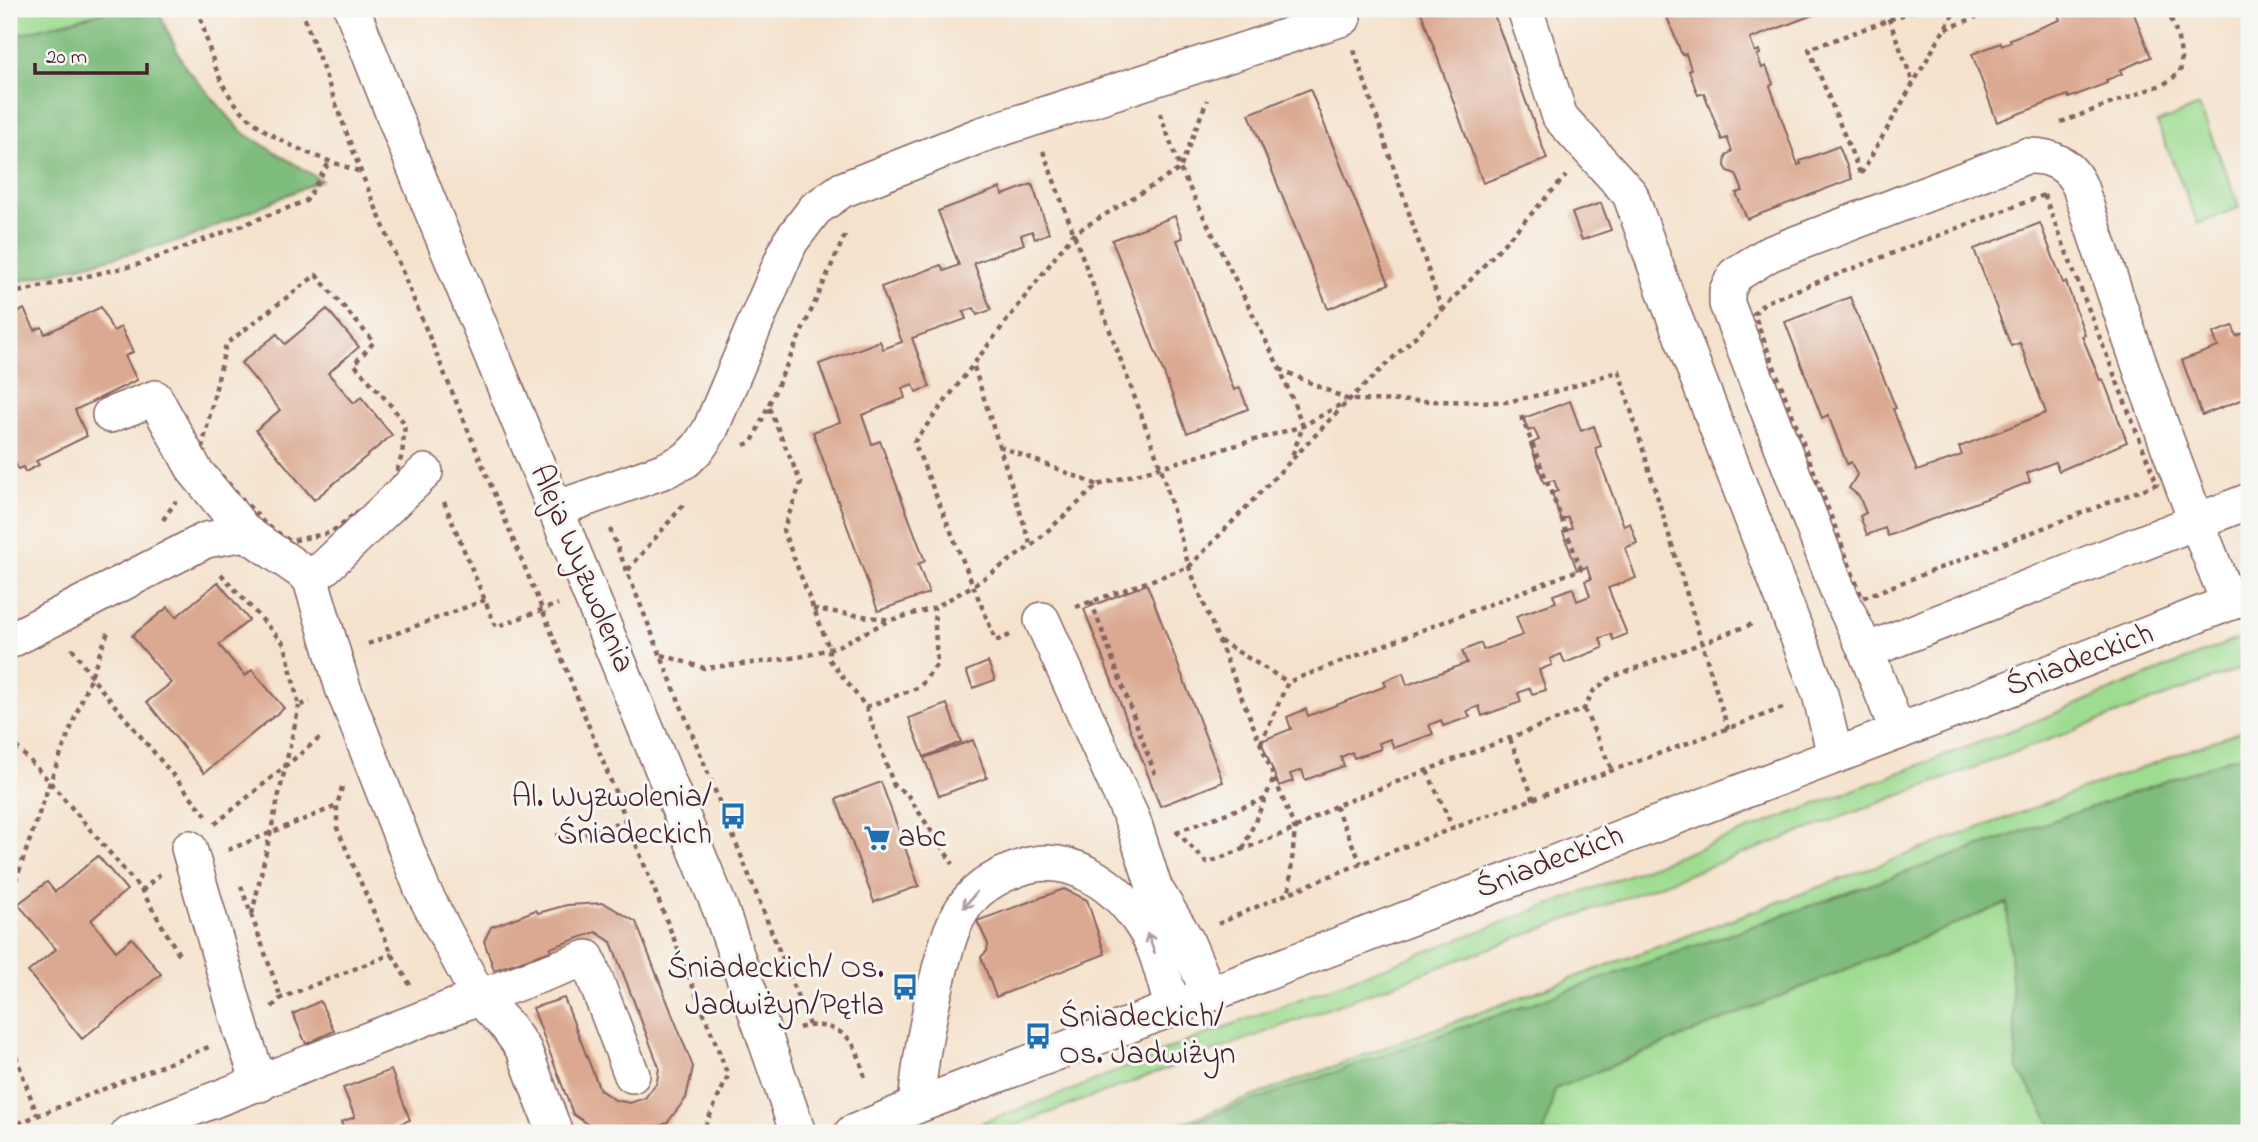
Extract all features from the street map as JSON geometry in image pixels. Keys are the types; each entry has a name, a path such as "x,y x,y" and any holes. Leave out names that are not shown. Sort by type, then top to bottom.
{"street":[{"name":"Aleja Wyzwolenia","path":"352,9 424,191 720,908 798,1133"},
{"path":"1525,9 1560,117 1630,194 1667,298 1819,694 1835,755"},
{"path":"555,509 666,470 686,460 699,447 710,430 790,242 815,209 842,190 981,135 1343,18"},
{"path":"1898,732 1866,651 1851,597 1731,320 1727,303 1727,291 1735,275 1758,259 1873,213 2026,156 2047,157 2068,167 2080,187 2126,330 2196,522 2239,599"},
{"path":"110,415 155,398 195,471 246,533 310,577 343,688 422,889 479,997 507,1026 524,1050 555,1133"},
{"path":"310,577 324,568 417,480"},
{"path":"1866,651 2249,501"},
{"path":"9,641 206,540 246,533"},
{"name":"Śniadeckich","path":"852,1133 916,1106 1898,732 2239,599"},
{"path":"1042,620 1133,821 1154,887 1185,939 1209,994"},
{"path":"189,848 241,1029 260,1084"},
{"path":"916,1106 920,1061 951,928 973,894 999,875 1034,863 1067,865 1091,874 1110,888 1145,929 1173,1008"},
{"path":"129,1133 479,997 587,958 632,1075"}],"path":[{"path":"198,9 225,88 242,112 267,132 293,146 361,172"},
{"path":"301,9 361,172 542,609 728,1076 702,1133"},
{"path":"1885,9 1913,83"},
{"path":"1873,213 1860,173 1809,49 1919,9"},
{"path":"1860,173 1956,9"},
{"path":"1944,30 1997,9"},
{"path":"1343,18 1442,311"},
{"path":"1223,57 1180,169 1073,234 974,367 914,442 996,641 1091,601 1189,567 1349,400 1442,311 1563,181 1588,149"},
{"path":"1149,81 1180,169 1280,369 1303,426 1291,460"},
{"path":"1041,144 1161,468 1189,567 1295,829 1289,892"},
{"path":"9,294 141,264 306,201 330,161"},
{"path":"2044,195 2157,484 1851,597 1754,313 1764,303 2044,195"},
{"path":"733,449 752,442 850,225"},
{"path":"316,275 374,342 354,364 405,424 402,455 392,485 330,533 290,541 265,524 201,453 226,344 316,275"},
{"path":"974,367 1031,546"},
{"path":"1280,369 1349,400 1506,402 1558,391 1619,371 1728,729"},
{"path":"662,655 712,668 805,656 829,648 891,620 934,608 974,585 1031,546 1098,485 1303,426 1349,400"},
{"path":"769,407 801,483 783,530 829,648 829,659 866,707 894,786 907,794 973,894"},
{"path":"1261,744 1287,682 1581,569 1521,415"},
{"path":"999,446 1098,485"},
{"path":"417,480 444,502 496,627"},
{"path":"628,570 691,495"},
{"path":"593,496 628,570 809,1025"},
{"path":"219,573 285,645 299,706 252,915"},
{"path":"357,648 485,600"},
{"path":"1091,601 1157,780"},
{"path":"866,707 920,687 937,664 934,608"},
{"path":"813,609 891,620"},
{"path":"1172,819 1176,832 1206,863 1295,829 1335,806 1584,709 1594,690 1610,678 1787,611"},
{"path":"9,900 50,782 109,630"},
{"path":"61,653 82,640"},
{"path":"1219,640 1287,682"},
{"path":"1185,939 1361,863 1819,694"},
{"path":"299,706 316,698"},
{"path":"1584,709 1612,771"},
{"path":"142,891 287,763 325,733 330,743"},
{"path":"9,739 50,782 142,891 183,962"},
{"path":"1510,739 1534,800"},
{"path":"1427,771 1453,828"},
{"path":"343,775 337,806 337,828 392,954 410,986"},
{"path":"1242,850 1275,778"},
{"path":"1176,832 1265,799"},
{"path":"228,850 337,806"},
{"path":"1335,806 1361,863"},
{"path":"556,835 571,839 626,820"},
{"path":"9,1126 213,1045 225,1034 255,1024 281,998 392,954"},
{"path":"797,1029 821,1025 847,1038 854,1046 865,1077"},
{"path":"9,1037 37,1115"}],"green space":[{"path":"9,9 116,9 9,37"},
{"path":"116,9 157,9 185,67 242,132 321,180 186,239 9,284 9,37"},
{"path":"2199,106 2240,207 2198,224 2157,123"},
{"path":"2249,634 2249,665 995,1133 953,1133 1077,1088 1173,1047 2036,721"},
{"path":"2249,728 2249,1133 1154,1133"},
{"path":"2249,752 2249,1133 2057,1133 2017,1068 2007,903 1555,1089 1544,1133 1161,1133"}],"building":[{"path":"1420,9 1492,9 1547,159 1483,183"},
{"path":"1664,9 1828,9 1750,39 1755,52 1759,50 1760,54 1757,55 1762,68 1766,66 1773,84 1770,86 1798,165 1801,164 1800,161 1839,146 1852,179 1747,219 1736,193 1743,191 1736,174 1728,171 1725,166 1726,156 1732,151 1727,138 1722,140 1704,93 1698,95 1686,54 1682,55"},
{"path":"2056,9 2132,9 2151,57 2120,70 2122,74 2106,80 2107,83 1997,122 1972,54 2001,43 2002,46 2011,42 2010,39 2060,20"},
{"path":"1310,89 1389,284 1328,309 1249,114"},
{"path":"1032,184 1049,233 1035,239 1032,231 1021,235 1024,244 974,263 991,310 977,315 974,308 963,312 966,319 912,338 930,387 916,392 913,384 902,388 905,398 862,415 872,444 880,441 925,561 918,564 929,593 878,611 813,432 840,422 819,364 880,341 883,349 902,342 881,287 941,265 944,271 959,265 938,211 1000,188 1003,195"},
{"path":"1601,203 1611,230 1582,240 1572,213"},
{"path":"1175,216 1183,238 1177,240 1234,390 1240,388 1248,409 1187,433 1112,240"},
{"path":"2040,223 2063,283 2066,282 2085,335 2082,336 2100,380 2103,379 2127,442 2059,471 2055,462 2027,473 2030,482 1888,536 1885,528 1867,535 1860,516 1866,513 1859,496 1849,488 1857,475 1851,462 1847,464 1828,415 1822,418 1785,322 1850,297 1896,408 1893,409 1917,471 1962,455 1959,447 2046,413 2020,343 2011,346 1974,249"},
{"path":"101,307 113,331 121,327 133,352 125,356 137,380 75,410 87,436 36,461 39,465 25,472 23,467 18,469 9,450 9,317 24,309 35,330 42,327 45,334"},
{"path":"327,309 359,347 328,373 354,403 361,397 392,435 314,500 256,430 280,410 241,363 277,334 285,344"},
{"path":"2233,326 2236,336 2249,331 2249,397 2202,415 2182,360 2218,347 2213,333"},
{"path":"1570,401 1581,431 1594,426 1601,446 1595,448 1624,526 1630,523 1637,543 1625,548 1636,578 1608,588 1627,634 1613,640 1611,634 1600,638 1603,648 1565,663 1561,654 1550,659 1552,665 1539,670 1546,690 1532,694 1530,688 1518,693 1521,702 1482,716 1479,706 1467,711 1470,717 1443,726 1441,720 1429,725 1433,734 1394,748 1390,739 1379,743 1381,749 1354,758 1352,752 1341,757 1344,766 1305,780 1302,770 1290,774 1293,781 1279,786 1261,741 1291,729 1287,717 1306,709 1308,716 1386,686 1384,681 1403,673 1407,685 1467,663 1462,651 1481,643 1483,650 1523,635 1516,616 1556,602 1553,595 1573,588 1577,601 1590,596 1585,581 1591,579 1587,567 1577,570 1563,532 1572,528 1568,517 1561,520 1552,493 1558,491 1554,480 1544,483 1530,444 1539,440 1534,429 1528,431 1524,418"},
{"path":"218,582 249,620 219,645 245,676 252,670 284,708 204,773 147,702 171,683 132,636 168,607 176,617"},
{"path":"1147,584 1223,782 1160,806 1084,609"},
{"path":"988,662 995,680 973,688 966,671"},
{"path":"947,704 961,742 924,757 909,718"},
{"path":"973,740 987,778 939,796 924,758"},
{"path":"881,782 919,886 874,902 836,799"},
{"path":"98,856 127,890 91,920 116,951 132,938 161,974 82,1039 28,972 56,949 18,904 47,882 55,892"},
{"path":"1064,889 1087,900 1105,954 996,997 981,957 987,951 988,944 977,921"},
{"path":"604,903 636,922 693,1067 686,1098 667,1123 640,1133 599,1132 573,1114 533,1008 564,998 600,1090 615,1100 630,1103 645,1098 657,1082 659,1067 611,942 596,932 494,970 484,941 491,927 536,910 538,913 567,905"},
{"path":"320,1001 334,1031 306,1044 293,1014"},
{"path":"391,1070 410,1120 376,1133 345,1133 341,1122 355,1117 343,1088"}],"place":[{"name":"Al. Wyzwolenia/ Śniadeckich","path":"733,816"},
{"name":"abc","path":"877,838"},
{"name":"Śniadeckich/ Os. Jadwiżyn/Pętla","path":"905,987"},
{"name":"Śniadeckich/ Os. Jadwiżyn","path":"1038,1036"}]}
